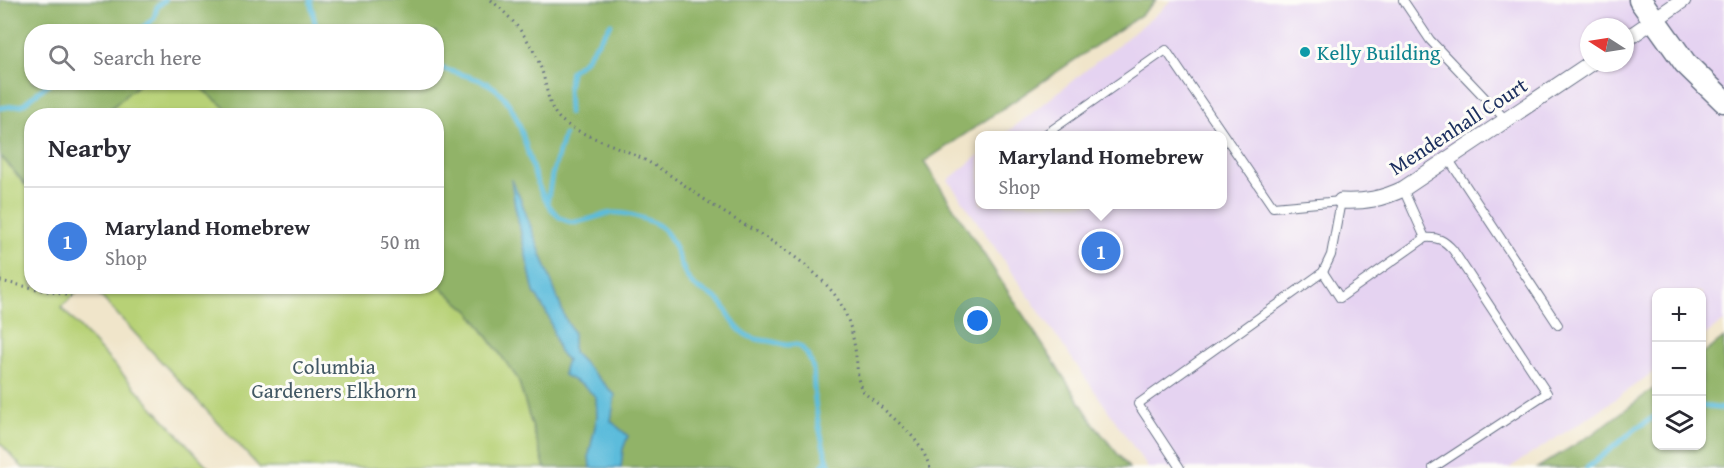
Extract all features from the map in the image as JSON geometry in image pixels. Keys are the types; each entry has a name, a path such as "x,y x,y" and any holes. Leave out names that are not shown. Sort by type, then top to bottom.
{"street":[{"path":"1640,0 1685,63 1724,101"},
{"path":"1634,34 1683,0"},
{"name":"Mendenhall Court","path":"1341,201 1362,202 1384,198 1403,189 1580,70"}],"lane":[{"path":"1403,0 1430,40 1506,120"},
{"path":"1049,131 1166,50 1221,131"},
{"path":"1179,468 1138,404 1323,272 1331,255 1341,201 1273,207 1227,140"},
{"path":"1449,160 1558,325"},
{"path":"1403,189 1425,238"},
{"path":"1323,272 1340,298 1425,238 1437,238 1445,242 1454,250 1547,393 1433,468"}],"path":[{"path":"491,0 508,15 528,39 541,68 550,102 559,118 577,129 661,168 708,202 779,245 830,289 844,307 849,322 858,378 863,391 915,437 930,468"},
{"path":"0,281 24,286"},
{"path":"62,294 71,296"}],"shaded area":[{"path":"1171,0 1724,0 1724,321 1706,334 1706,288 1652,288 1652,373 1597,412 1509,468 1148,468 948,180 975,158 975,209 1227,209 1227,131 1009,131 1157,14"}],"green space":[{"path":"0,0 1156,0 1141,15 924,162 1096,427 1129,468 545,468 518,379 470,312 444,290 444,108 225,108 203,90 444,90 444,24 24,24 24,90 132,90 111,108 24,108 24,183 0,155"},
{"path":"131,90 203,90 225,108 112,108"},
{"path":"0,155 24,184 24,294 75,294 61,307 209,468 23,468 0,443"},
{"name":"Columbia Gardeners Elkhorn","path":"444,290 470,312 518,379 545,468 260,468 98,294 444,294"},
{"path":"1724,338 1724,468 1537,468 1591,435 1652,390 1652,450 1706,450 1706,352"}],"water":[{"path":"511,179 565,318 573,332 573,352 615,395 611,421 628,436 623,449 621,468 590,468 589,455 597,417 596,397 584,386 564,375 567,360 559,352 549,317 534,292"}],"waterway":[{"path":"147,24 154,18 157,7 165,0"},
{"path":"310,0 316,24"},
{"path":"569,113 568,88 571,71 584,61 611,24"},
{"path":"444,69 485,82 499,92 517,120 546,201 562,219 576,222 617,213 652,222 667,234 687,278 698,289 720,302 741,331 757,339 802,348 812,365 819,429 831,468"},
{"path":"0,108 22,105 41,90"},
{"path":"547,203 552,175 564,135"},
{"path":"1706,407 1724,409"},
{"path":"1587,468 1652,418"},
{"path":"821,468 827,459"}],"place":[{"name":"Kelly Building","path":"1305,52"},
{"name":"Maryland Homebrew","path":"1101,251"}]}
